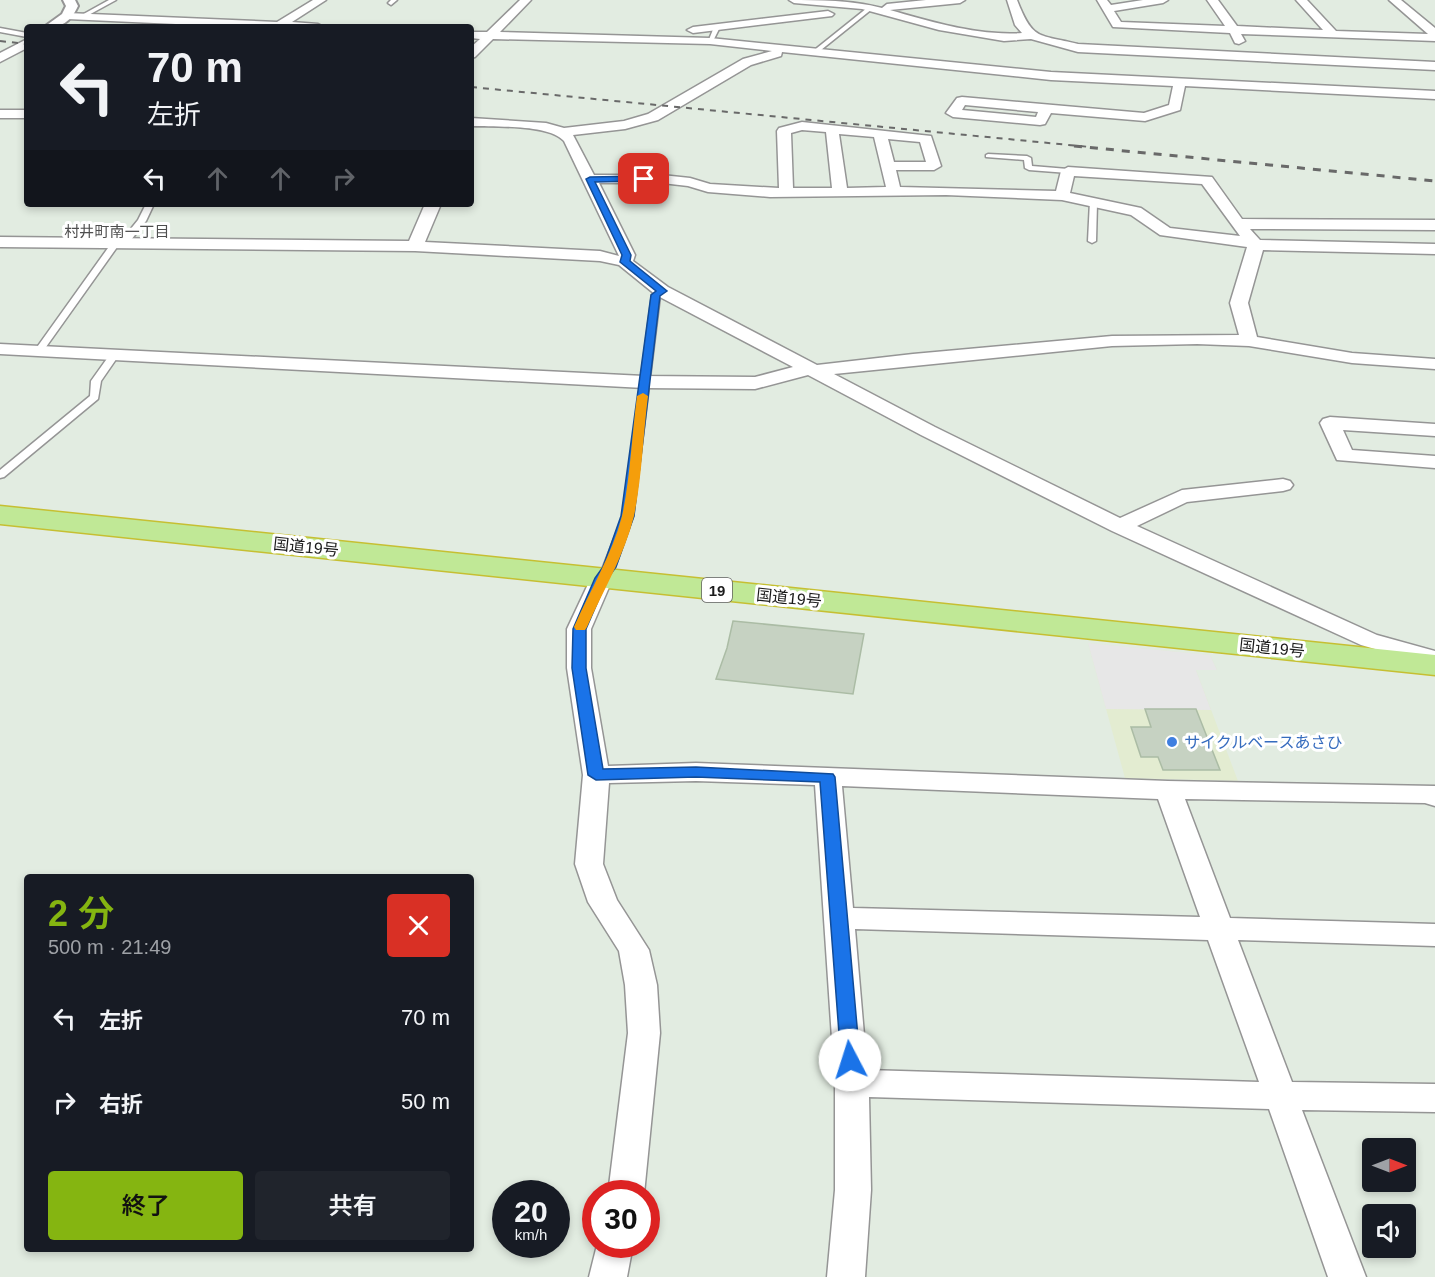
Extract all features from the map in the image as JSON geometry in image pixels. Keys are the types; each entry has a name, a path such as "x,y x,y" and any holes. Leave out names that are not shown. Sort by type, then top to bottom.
{"highway":[{"name":"国道19号","path":"0,515 1435,665"}],"street":[{"path":"55,24 67,16 72,6 69,0"},
{"path":"282,24 321,0"},
{"path":"474,51 526,0"},
{"path":"794,0 873,9 939,27 1004,38 1031,36 1078,48 1435,95"},
{"path":"637,38 960,0"},
{"path":"1012,0 1021,25 1031,36"},
{"path":"1163,0 1105,5 1117,25 1435,36"},
{"path":"1212,0 1234,30 1249,71"},
{"path":"1301,0 1332,33"},
{"path":"1394,0 1435,36"},
{"path":"67,16 258,24"},
{"path":"474,35 710,41 1041,75 1180,82 1249,71 1435,66"},
{"path":"0,58 24,45"},
{"path":"474,122 546,127 563,132 625,125 653,117 747,62 767,54 791,51"},
{"path":"1046,109 1040,122 953,113 962,101 1145,117 1175,107 1180,82"},
{"path":"0,114 24,114"},
{"path":"786,193 784,131 802,126 926,138 934,166 888,166"},
{"path":"832,129 840,193"},
{"path":"563,132 570,140 627,255 625,262"},
{"path":"880,134 894,191"},
{"path":"1062,196 1068,171 1207,180 1237,224 1255,244"},
{"path":"590,179 662,179 690,182 708,188 786,193 946,191 1019,196 1062,196 1136,211 1166,232 1255,244 1435,247"},
{"path":"415,246 432,207"},
{"path":"1237,224 1435,225"},
{"path":"1406,225 1435,247"},
{"path":"0,242 415,246 600,256 625,262 662,291 811,370 1120,525 1369,640 1435,659"},
{"path":"1249,341 1239,303 1255,244"},
{"path":"0,349 644,382 755,382 811,370 1112,341 1197,339 1249,341 1353,358 1435,363"},
{"path":"1435,430 1330,423 1344,456 1435,462"},
{"path":"1120,525 1182,496 1283,485"},
{"path":"602,578 579,629 579,668 596,775 589,864 603,902 634,950 641,985 644,1033 628,1180"},
{"path":"596,775 696,772 1168,790 1432,794 1435,797"},
{"path":"828,777 852,1083 853,1190 846,1277"},
{"path":"1168,790 1347,1277"},
{"path":"839,918 1435,935"},
{"path":"852,1083 1281,1096 1435,1098"},
{"path":"608,1277 612,1258"}],"lane":[{"path":"83,16 113,0"},
{"path":"814,53 873,9"},
{"path":"710,41 717,27"},
{"path":"0,30 24,34"},
{"path":"988,156 1027,158 1029,168 1068,171"},
{"path":"1092,241 1093,203"},
{"path":"38,352 120,243 142,221 149,207"},
{"path":"602,578 609,567 628,516 656,295 662,291"},
{"path":"0,475 96,397 96,381 114,355"}],"shaded area":[{"path":"1088,643 1210,655 1217,670 1196,670 1238,781 1125,778"},
{"path":"1088,643 1210,655 1217,670 1196,670 1211,710 1106,709"}],"building":[{"path":"733,621 864,634 853,694 716,679 727,648"},
{"name":"サイクルベースあさひ","path":"1145,709 1196,709 1220,770 1163,770 1158,757 1141,757 1131,727 1151,727"}],"railway":[{"path":"0,41 24,44"},
{"path":"474,87 1090,147"},
{"path":"1074,146 1435,181"}],"slow traffic":[{"path":"580,627 609,567 628,516 643,396"}],"place":[{"name":"サイクルベースあさひ","path":"1172,742"}],"district":[{"name":"村井町南一丁目","path":"117,231"}],"route":[{"path":"644,179 590,179 627,255 625,262 662,291 656,295 628,516 609,567 579,629 579,668 596,775 696,772 828,777 850,1060"}]}
